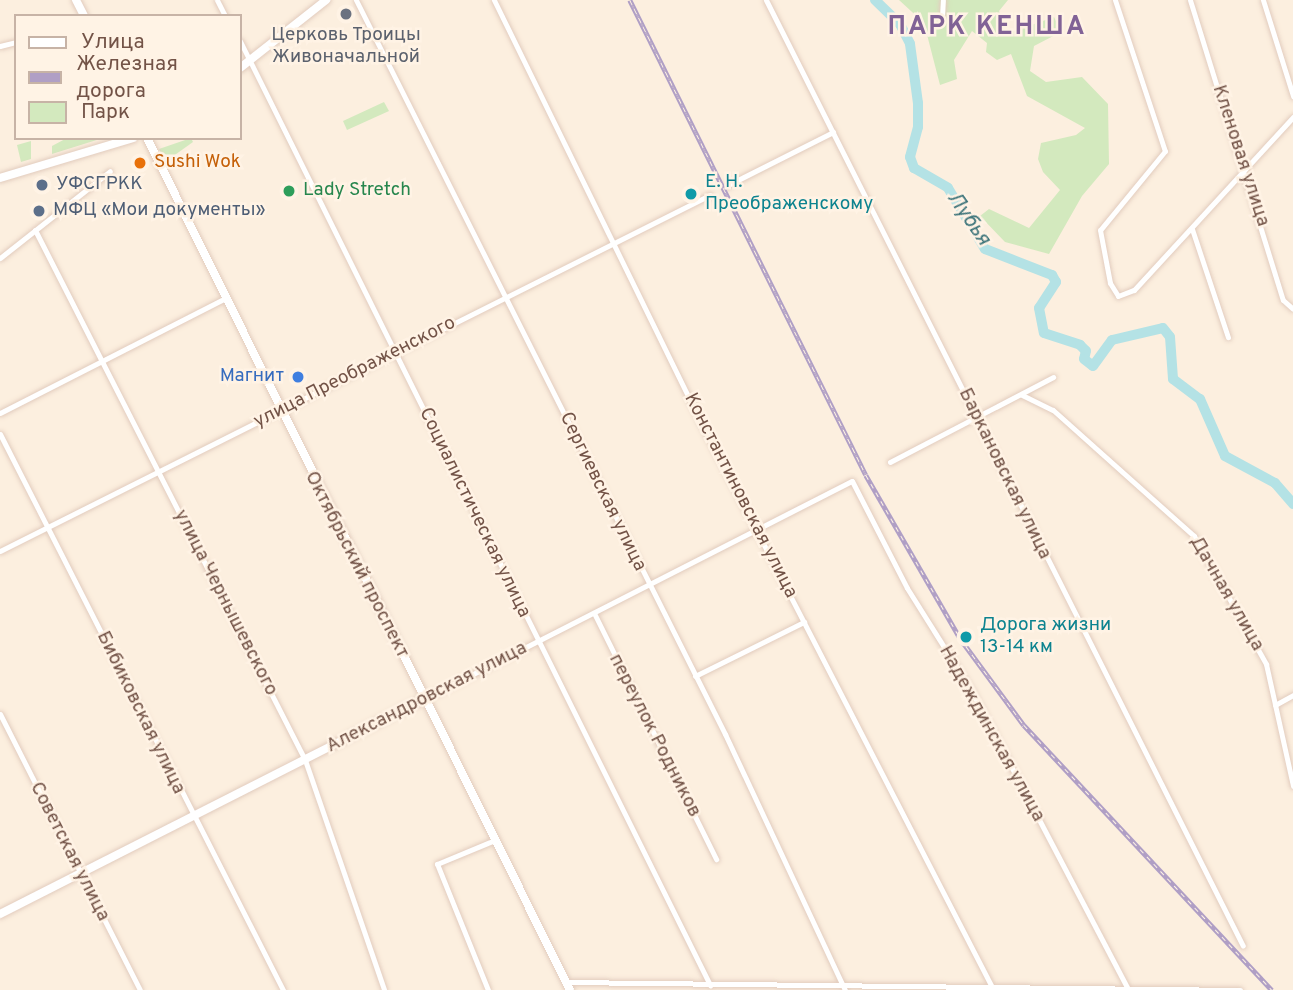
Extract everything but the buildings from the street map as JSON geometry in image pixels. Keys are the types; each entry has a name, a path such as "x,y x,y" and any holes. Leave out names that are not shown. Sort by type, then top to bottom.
{"street":[{"path":"242,66 326,0"},
{"name":"Сергиевская улица","path":"356,0 695,676 845,988"},
{"name":"Константиновская улица","path":"494,0 804,622 993,989"},
{"name":"Баркановская улица","path":"766,0 1244,946"},
{"path":"942,17 943,0"},
{"path":"1115,0 1165,151 1107,217 1099,242 1111,287 1121,296 1135,290 1293,117"},
{"name":"Кленовая улица","path":"1190,0 1283,300 1293,309"},
{"path":"1263,0 1293,96"},
{"name":"Социалистическая улица","path":"242,45 710,985"},
{"path":"726,186 833,132"},
{"path":"0,178 126,140"},
{"name":"Октябрьский проспект","path":"148,140 279,412 568,986"},
{"path":"0,258 110,171"},
{"name":"улица Преображенского","path":"0,551 710,195"},
{"path":"1192,229 1228,337"},
{"name":"улица Чернышевского","path":"35,230 305,761 384,990"},
{"path":"0,413 224,299"},
{"path":"890,462 1053,377"},
{"name":"Дачная улица","path":"1022,395 1053,410 1194,536 1264,658 1283,752 1293,786"},
{"name":"Бибиковская улица","path":"0,434 192,817 283,990"},
{"name":"Александровская улица","path":"0,914 852,481"},
{"name":"Надеждинская улица","path":"852,481 907,588 971,690 1128,989"},
{"name":"переулок Родников","path":"594,613 716,859"},
{"path":"695,676 804,622"},
{"path":"1275,705 1293,695"},
{"name":"Советская улица","path":"0,714 140,990"},
{"path":"1283,752 1293,750"},
{"path":"488,990 437,864 495,840"},
{"path":"568,986 1240,990"}],"green space":[{"path":"899,0 1008,0 999,11 1009,33 1054,17 1061,32 1034,46 1030,71 1046,82 1082,77 1108,104 1109,164 1082,196 1049,254 1005,242 980,216 989,209 1029,228 1060,190 1043,172 1038,159 1041,143 1076,135 1085,128 1027,96 1011,54 997,60 986,52 987,43 972,31 954,60 957,79 940,85 924,23"},
{"path":"384,102 389,111 347,130 343,121"},
{"path":"63,140 97,140 52,154 52,146"},
{"path":"185,140 193,142 165,162 159,149"},
{"path":"31,141 31,159 21,162 17,145"}],"waterway":[{"name":"Лубья","path":"875,0 900,24 910,44 918,103 918,127 910,157 914,168 948,188 985,249 1052,275 1056,282 1039,308 1044,333 1080,345 1086,351 1084,359 1093,366 1112,340 1163,328 1170,337 1173,379 1200,399 1225,456 1275,483 1293,504"}],"railway":[{"path":"630,0 866,475 960,638 1024,725 1272,990"}],"place":[{"name":"Церковь Троицы Живоначальной","path":"346,14"},
{"name":"Sushi Wok","path":"140,163"},
{"name":"УФСГРКК","path":"42,185"},
{"name":"Lady Stretch","path":"289,191"},
{"name":"Е. Н. Преображенскому","path":"691,194"},
{"name":"МФЦ «Мои документы»","path":"39,211"},
{"name":"Магнит","path":"298,377"},
{"name":"Дорога жизни 13-14 км","path":"966,637"}],"district":[{"name":"ПАРК КЕНША","path":"987,28"}]}
